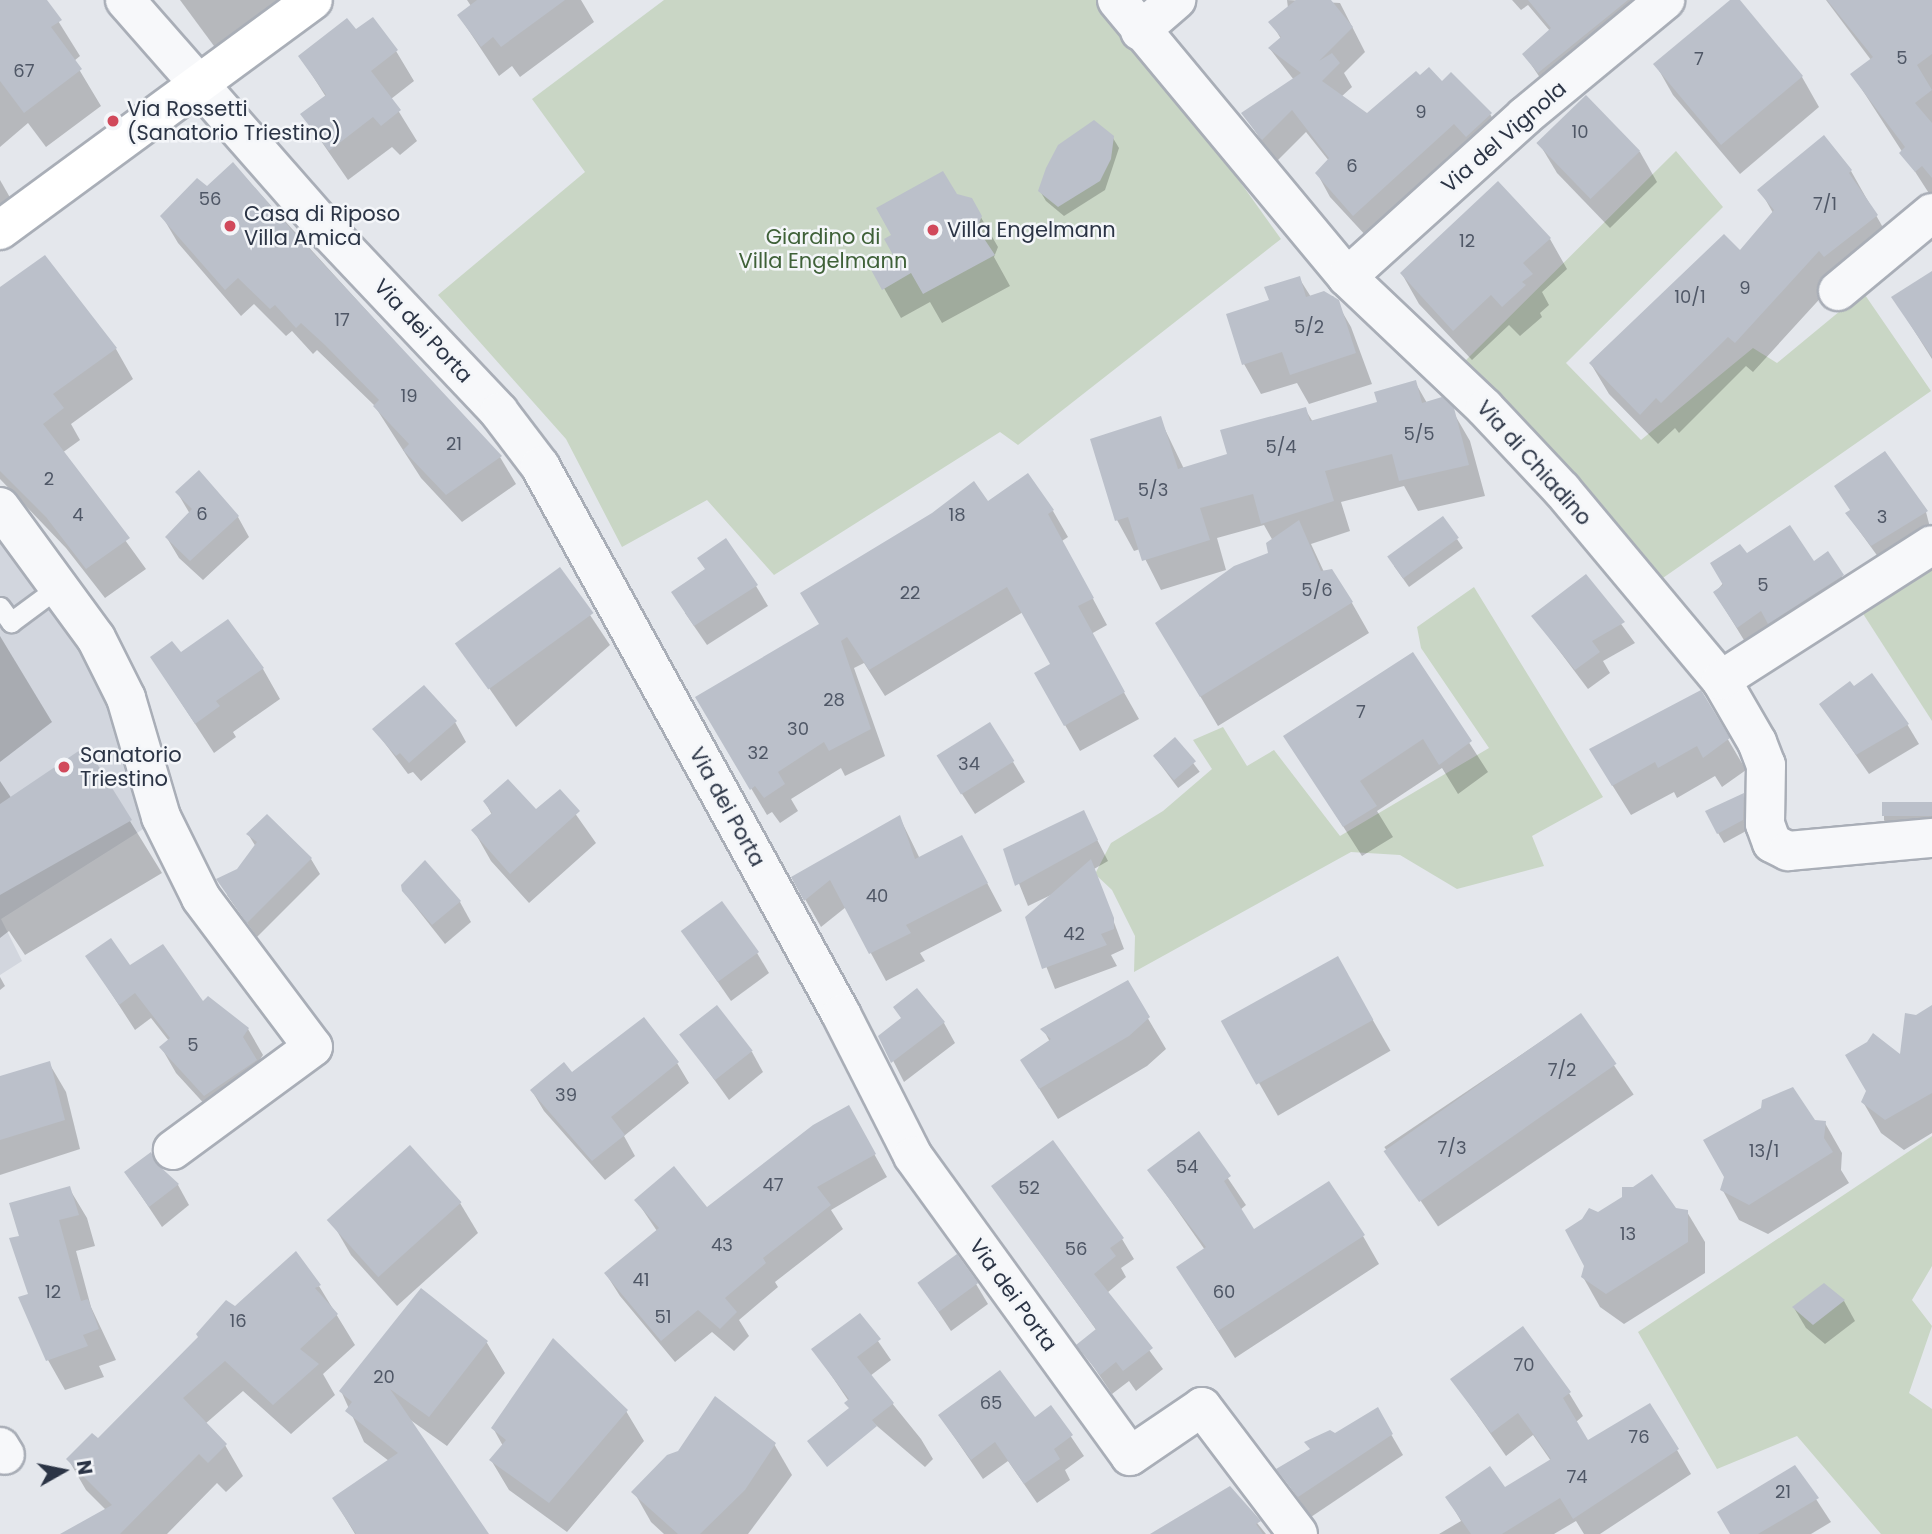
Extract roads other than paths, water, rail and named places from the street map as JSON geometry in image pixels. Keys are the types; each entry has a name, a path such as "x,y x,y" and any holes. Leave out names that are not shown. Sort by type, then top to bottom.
{"main road":[{"path":"0,230 313,0"}],"street":[{"name":"Via dei Porta","path":"125,0 330,233 499,412 540,466 841,1014 913,1156 1130,1456 1202,1407 1298,1534"},
{"name":"Via di Chiadino","path":"1117,0 1346,277 1485,408 1562,490 1721,680 1757,742 1766,765 1765,824 1772,843 1788,851 1932,838"},
{"path":"1140,31 1176,0"},
{"name":"Via del Vignola","path":"1346,277 1525,116 1665,0"},
{"path":"1838,291 1932,213"},
{"path":"0,507 61,585 96,638 126,698 160,817 201,898 313,1047 173,1150"},
{"path":"1721,680 1932,545"}],"lane":[{"path":"6,615 61,585"}],"place":[{"name":"Via Rossetti (Sanatorio Triestino)","path":"113,121"},
{"name":"Casa di Riposo Villa Amica","path":"230,226"},
{"name":"Villa Engelmann","path":"933,230"},
{"name":"Sanatorio Triestino","path":"64,767"}],"park label":[{"name":"Giardino di Villa Engelmann","path":"823,249"}]}
